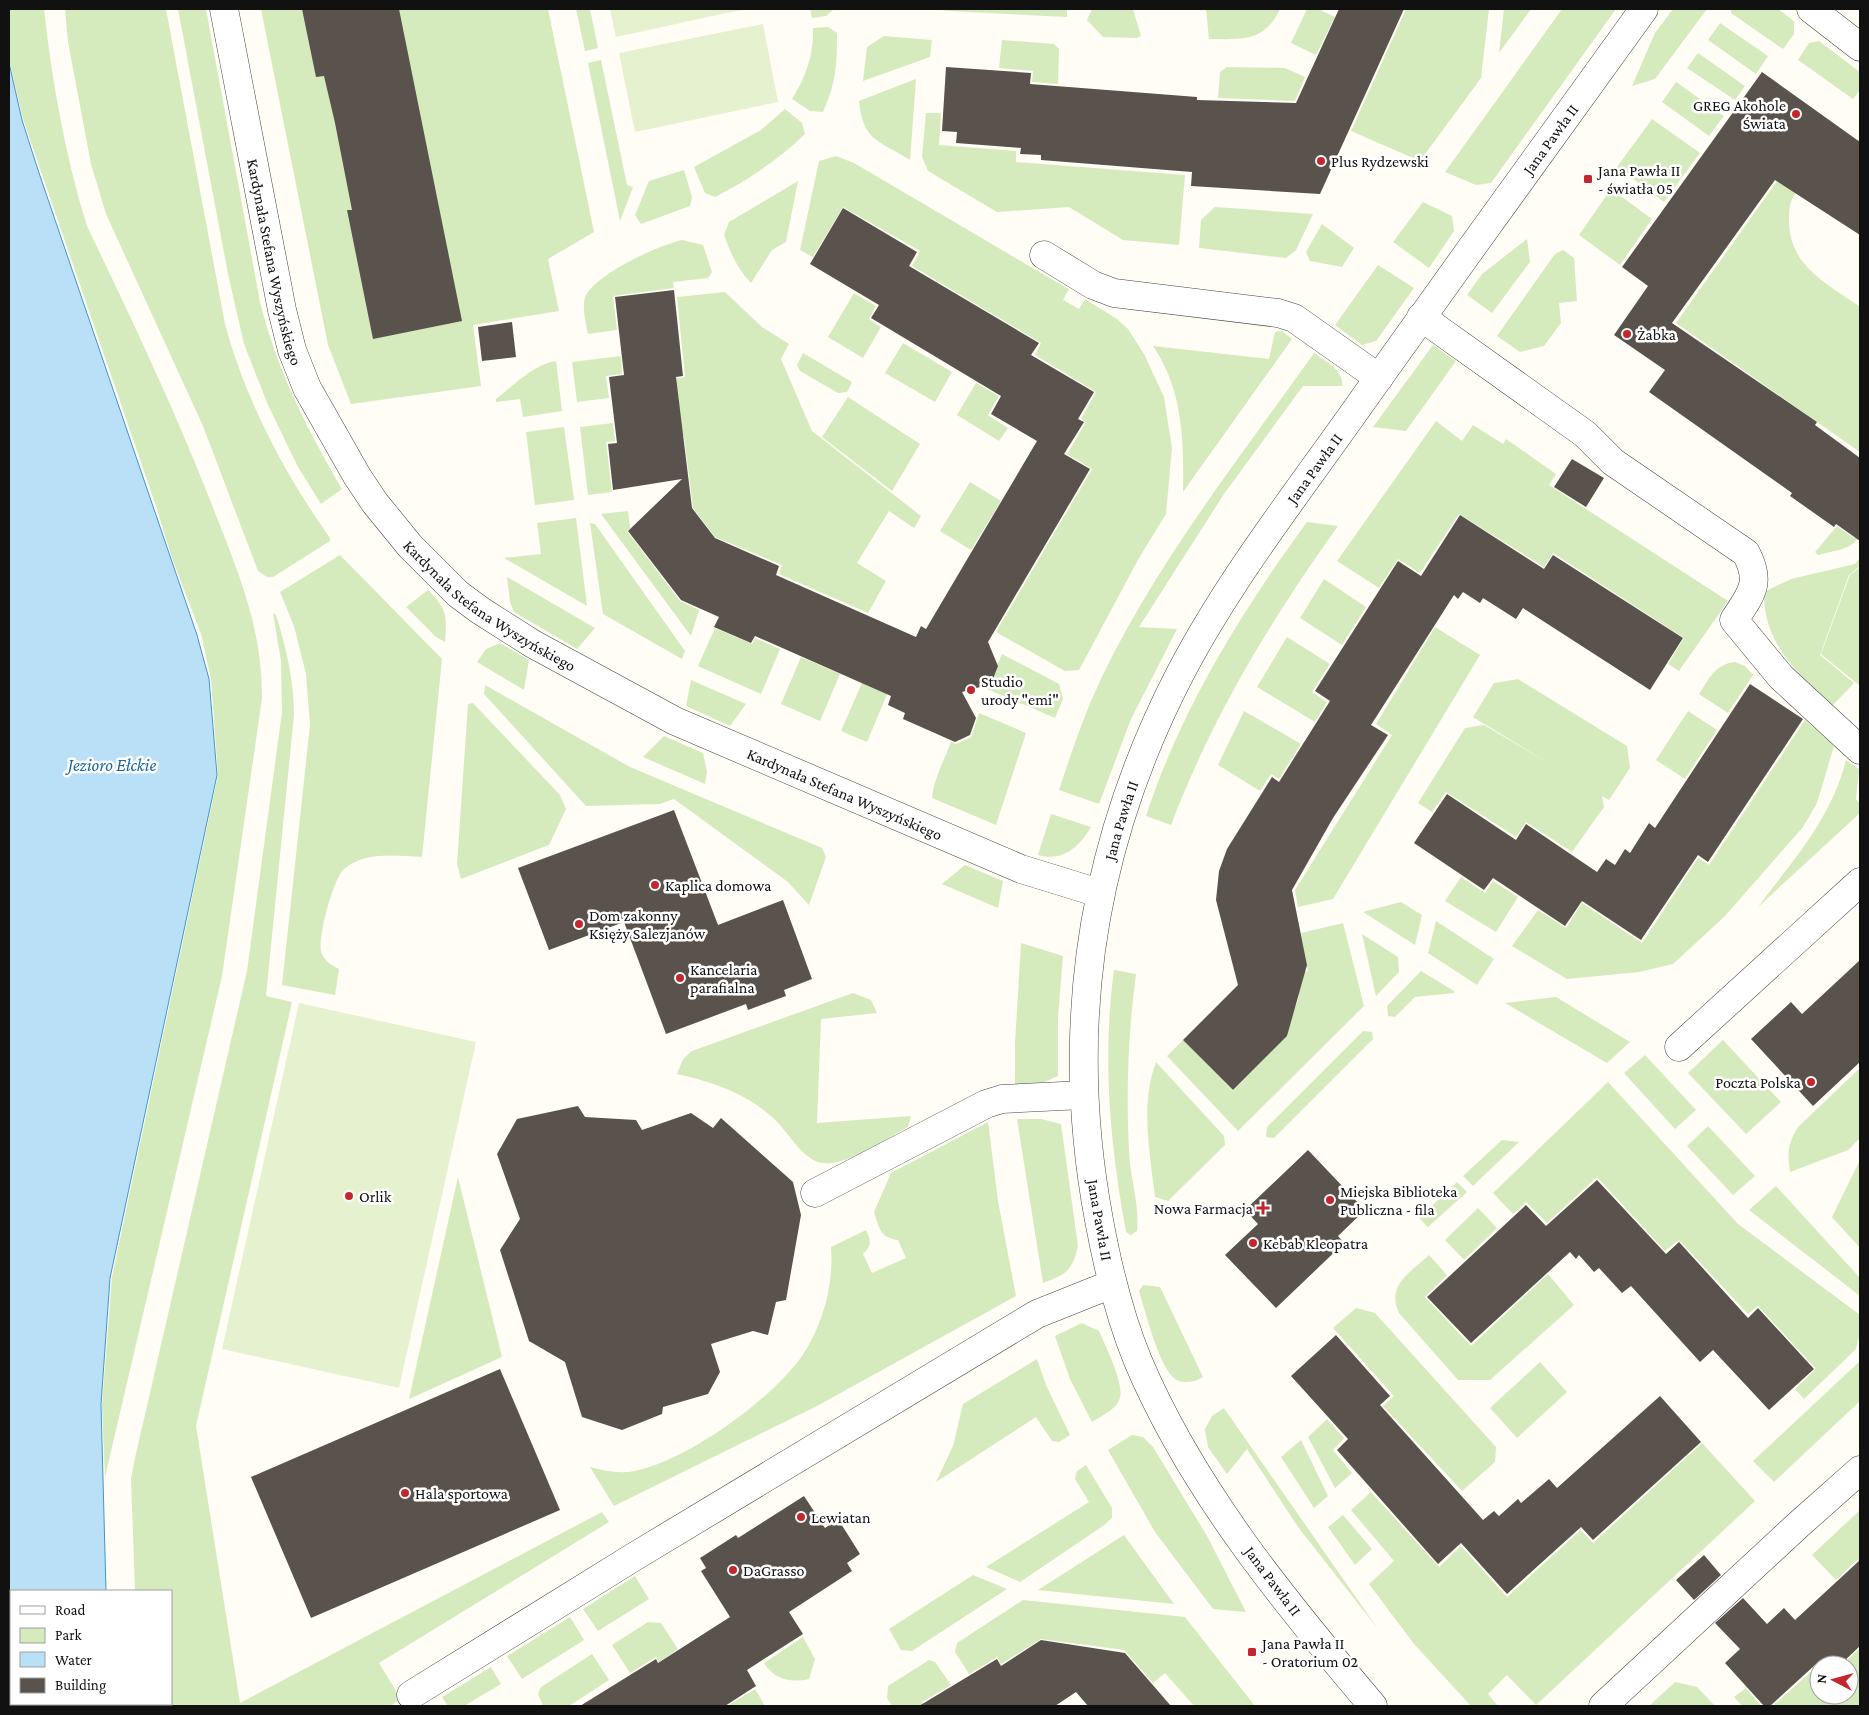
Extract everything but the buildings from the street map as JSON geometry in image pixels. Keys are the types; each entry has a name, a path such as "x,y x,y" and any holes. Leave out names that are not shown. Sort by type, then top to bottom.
{"street":[{"name":"Kardynała Stefana Wyszyńskiego","path":"224,9 282,310 292,350 311,397 357,476 375,503 416,552 458,594 481,611 533,644 675,722 1021,869 1099,893"},
{"name":"Jana Pawła II","path":"1373,1706 1281,1593 1223,1513 1195,1469 1157,1401 1139,1363 1112,1284 1087,1149 1083,1095 1085,991 1099,893 1134,775 1181,672 1240,574 1421,317 1644,9"},
{"path":"1811,9 1860,47"},
{"path":"1044,255 1092,284 1114,293 1278,313 1294,318 1379,378"},
{"path":"1421,317 1586,434 1613,462 1746,553 1754,567 1756,580 1749,597 1734,620 1782,677 1860,750"},
{"path":"1679,1047 1860,882"},
{"path":"815,1193 986,1104 1002,1099 1083,1095"},
{"path":"412,1695 637,1555 1037,1314 1112,1284"},
{"path":"1604,1706 1797,1526 1860,1470"}],"green space":[{"path":"9,9 44,9 60,118 72,173 87,226 168,399 222,530 247,599 258,646 261,671 262,698 222,976 105,1477 102,1405 112,1277 218,775 211,679 201,634 172,558 156,506 23,119 9,60"},
{"path":"65,9 166,9 225,324 244,381 268,436 297,488 330,538 330,541 273,577 267,577 258,571 203,426 106,214 91,164 68,42"},
{"path":"178,9 206,9 260,302 267,327 294,398 342,489 321,504 298,467 268,405 244,344 228,274"},
{"path":"261,9 548,9 594,232 548,259 559,311 473,325 481,386 351,404 328,345"},
{"path":"576,9 590,9 598,48 585,51"},
{"path":"610,9 745,9 616,37"},
{"path":"810,9 833,10 826,16 812,18"},
{"path":"936,9 1067,9 1067,17 948,11"},
{"path":"1092,9 1133,9 1141,36 1137,38 1103,37 1087,20"},
{"path":"1206,9 1280,9 1267,28 1250,37 1209,39"},
{"path":"1307,9 1318,9 1335,17 1316,55 1291,43"},
{"path":"1406,9 1489,9 1481,78 1420,161 1351,131"},
{"path":"1504,9 1531,9 1499,53"},
{"path":"1562,9 1616,9 1491,183 1476,185 1445,172"},
{"path":"1673,9 1707,9 1655,79 1632,86 1655,33"},
{"path":"1731,9 1778,9 1794,21 1794,34 1783,49 1731,13"},
{"path":"1720,23 1768,56 1756,74 1708,40"},
{"path":"763,24 778,102 635,132 619,53"},
{"path":"828,27 837,33 833,83 823,112 810,111 792,99 808,65 812,47 813,28"},
{"path":"884,36 932,40 930,57 863,81 867,47"},
{"path":"1002,40 1054,44 1059,49 1058,84 1032,82 1033,71 999,68"},
{"path":"1819,41 1860,72 1860,90 1853,99 1798,60 1809,43"},
{"path":"1698,53 1745,86 1735,100 1687,68"},
{"path":"601,60 627,185 633,187 620,221 588,63"},
{"path":"1227,67 1285,68 1305,77 1295,101 1218,98 1220,72"},
{"path":"916,79 910,160 881,143 868,132 861,114 859,101"},
{"path":"1676,82 1724,116 1709,136 1662,102"},
{"path":"785,109 802,123 805,134 773,161 739,184 715,197 705,193 694,167 761,130"},
{"path":"926,113 941,113 939,145 1016,151 1016,162 1185,175 1179,245 1123,240 1069,207 997,212 928,171 922,157"},
{"path":"1652,119 1700,153 1664,202 1617,167"},
{"path":"836,156 854,163 1069,289 1063,300 1079,309 1085,299 1117,319 1128,329 1144,354 1164,397 1172,448 1166,514 1139,558 1079,670 1065,671 996,632 1092,469 1067,454 1086,422 1081,419 1096,392 1035,355 1041,343 912,266 920,251 843,207 813,257 800,250 819,161"},
{"path":"1792,160 1810,173 1794,196 1790,207 1791,238 1796,251 1812,272 1860,307 1860,452 1676,323"},
{"path":"684,170 692,197 690,206 641,224 635,215 649,181"},
{"path":"798,181 786,242 772,250 751,283 735,260 724,235 729,222"},
{"path":"1611,189 1652,219 1620,265 1579,235"},
{"path":"1423,202 1452,216 1454,231 1429,268 1393,242"},
{"path":"1215,207 1313,214 1296,250 1286,258 1199,248 1201,220"},
{"path":"1322,224 1354,248 1342,267 1310,261 1306,252"},
{"path":"1527,239 1530,262 1492,313 1467,295 1482,274"},
{"path":"682,240 703,245 712,272 708,278 673,282 674,288 613,296 617,330 588,334 584,304 586,295 593,286 630,261 658,248"},
{"path":"1563,250 1574,258 1577,301 1559,303 1561,323 1544,346 1520,352 1497,336 1555,254"},
{"path":"1378,265 1414,288 1376,341 1362,345 1335,325"},
{"path":"725,292 762,327 789,344 781,359 812,431 921,516 914,528 889,511 857,563 886,581 868,613 779,574 782,565 715,537 693,508 684,436 678,437 674,379 685,377 677,297"},
{"path":"854,293 876,306 869,319 881,327 863,358 828,337"},
{"path":"1282,331 1292,339 1183,492 1180,416 1170,380 1153,346 1269,359 1275,332"},
{"path":"903,343 952,372 935,402 885,373"},
{"path":"1433,345 1456,361 1406,431 1373,427"},
{"path":"803,353 852,382 847,392 838,393 800,371 797,365"},
{"path":"1314,353 1337,371 1342,380 1342,386 1303,386 1224,494 1139,627 1177,629 1131,719 1099,804 1059,790 1091,701 1113,655 1138,610 1165,565 1223,479"},
{"path":"621,356 622,374 606,376 609,398 577,402 572,362"},
{"path":"556,361 562,411 523,417 520,399 496,402 496,399 532,371 540,366"},
{"path":"976,383 999,396 988,415 1008,428 999,441 957,415"},
{"path":"848,397 920,444 892,491 822,437"},
{"path":"1436,421 1462,441 1473,425 1503,444 1506,439 1556,474 1549,485 1728,601 1679,671 1668,664 1684,638 1553,553 1544,567 1459,514 1420,573 1398,559 1379,588 1337,561"},
{"path":"613,423 615,441 606,442 612,492 588,495 580,427"},
{"path":"564,427 574,500 535,505 526,432"},
{"path":"970,482 1001,501 971,550 940,531"},
{"path":"628,511 630,528 627,531 680,601 699,610 691,636 601,514"},
{"path":"576,518 587,606 504,558 541,554 537,523"},
{"path":"1307,522 1338,526 1266,633 1224,707 1187,784 1171,825 1146,816 1160,776 1177,738 1215,663 1236,626"},
{"path":"590,523 595,524 685,651 682,659 603,614"},
{"path":"1837,526 1854,538 1860,531 1859,537 1855,542 1844,548 1818,555 1815,552"},
{"path":"340,555 442,659 422,857 371,857 353,863 344,869 340,875 327,908 321,944 321,951 325,960 339,969 335,995 282,985 310,725 306,674 294,626 280,592"},
{"path":"1860,558 1860,566 1849,575 1820,655 1854,683 1833,705 1796,670 1776,642 1769,627 1765,610 1764,592 1791,579 1855,564"},
{"path":"1860,567 1860,686 1821,654 1850,575"},
{"path":"507,577 595,628 577,649 514,612 510,602"},
{"path":"1324,579 1366,607 1342,645 1300,618"},
{"path":"428,590 439,602 446,619 445,642 436,637 406,607"},
{"path":"273,613 276,615 289,664 294,715 266,996 292,1002 196,1426 240,1703 602,1512 609,1522 379,1663 401,1699 390,1706 148,1706 172,1705 172,1590 135,1590 131,1479 247,971 282,712 281,661"},
{"path":"1435,627 1480,655 1333,899 1298,907 1295,890 1392,735 1376,724"},
{"path":"715,628 752,644 755,638 780,649 761,694 698,666"},
{"path":"1287,637 1330,664 1312,692 1327,702 1315,722 1257,687"},
{"path":"500,643 529,660 524,690 477,662 486,649"},
{"path":"1002,654 1059,684 1063,699 1055,718 987,689"},
{"path":"801,657 840,674 820,721 781,704"},
{"path":"1735,662 1745,666 1753,675 1728,713 1699,694 1717,669 1728,663"},
{"path":"1518,679 1627,746 1630,768 1609,800 1602,796 1604,807 1572,852 1526,822 1516,837 1446,792 1432,812 1418,803 1465,728 1484,725 1550,764 1473,717 1494,683"},
{"path":"691,680 746,704 730,726 686,706"},
{"path":"862,683 887,694 867,742 841,731"},
{"path":"485,685 630,767 822,848 826,857 809,905 788,882 674,799 660,804 586,806 484,694"},
{"path":"473,703 560,795 566,809 549,845 461,879 457,864 468,704"},
{"path":"1244,711 1301,744 1279,779 1271,774 1260,791 1218,765"},
{"path":"1688,711 1717,730 1685,779 1656,760"},
{"path":"979,713 1026,733 996,825 932,798 937,777 951,742 956,744 971,737"},
{"path":"1805,720 1834,746 1817,803 1803,827 1725,916 1673,964 1639,972 1567,979 1512,946 1538,910 1566,928 1582,903 1642,943 1698,858 1709,865"},
{"path":"664,736 703,753 707,772 705,784 643,757"},
{"path":"1846,760 1859,769 1856,799 1860,804 1860,813 1758,907 1798,855 1821,820 1831,801"},
{"path":"1051,814 1091,827 1081,841 1069,851 1047,857 1038,855"},
{"path":"965,865 1003,881 998,908 942,884"},
{"path":"1461,877 1485,893 1493,881 1518,897 1496,932 1445,901"},
{"path":"1401,902 1422,915 1415,945 1363,912"},
{"path":"1436,921 1494,959 1477,985 1428,953"},
{"path":"1343,923 1364,1006 1238,1131 1167,1056 1183,1040 1233,1091 1288,1035 1280,1027 1291,1015 1297,1003 1299,997 1299,973 1308,971 1301,933"},
{"path":"1362,934 1398,957 1399,972 1376,996"},
{"path":"1021,943 1063,956 1058,1017 1058,1076 1042,1083 1015,1084 1015,1043"},
{"path":"1114,970 1136,974 1129,1040 1128,1129 1138,1222 1137,1231 1131,1235 1126,1232 1112,1134 1108,1069 1110,1003"},
{"path":"1421,971 1454,991 1454,993 1415,997 1395,1017 1388,1016 1387,1006"},
{"path":"853,993 871,1000 877,1013 821,1019 817,1123 911,1116 908,1127 850,1158 832,1163 815,1161 801,1151 779,1124 757,1105 732,1091 705,1081 677,1074 683,1059 692,1051"},
{"path":"1556,997 1630,1042 1607,1063 1505,1003"},
{"name":"Orlik","path":"299,1003 476,1042 399,1388 222,1349"},
{"path":"1363,1031 1372,1032 1373,1039 1274,1138 1266,1137 1267,1127"},
{"path":"1723,1040 1781,1102 1746,1134 1688,1073"},
{"path":"1645,1055 1696,1110 1675,1129 1624,1073"},
{"path":"1156,1062 1224,1136 1225,1145 1168,1201 1155,1197 1149,1146 1148,1095"},
{"path":"1860,1068 1860,1138 1848,1150 1790,1172 1789,1148 1798,1127"},
{"path":"1608,1082 1738,1224 1860,1315 1860,1333 1856,1349 1804,1399 1795,1389 1816,1369 1758,1306 1748,1314 1679,1240 1665,1251 1597,1177 1547,1223 1526,1202 1513,1214 1493,1193"},
{"path":"1017,1119 1041,1119 1061,1124 1078,1246 1067,1271 1043,1283"},
{"path":"988,1122 998,1201 1016,1296 817,1406 614,1506 590,1467 624,1472 656,1465 703,1442 750,1409 771,1391 802,1356 816,1331 829,1290 831,1247 866,1230 870,1243 863,1254 872,1273 906,1258 898,1240 887,1237 881,1231 874,1212 891,1173"},
{"path":"1708,1126 1755,1176 1733,1195 1687,1146"},
{"path":"1502,1140 1519,1142 1473,1186 1463,1176"},
{"path":"1860,1160 1860,1248 1832,1217"},
{"path":"458,1177 502,1357 409,1399"},
{"path":"1457,1182 1467,1192 1428,1227 1419,1218"},
{"path":"1776,1186 1860,1278 1860,1296 1749,1210"},
{"path":"1478,1208 1497,1228 1464,1260 1445,1240"},
{"path":"1429,1255 1447,1275 1425,1297 1471,1346 1548,1274 1574,1305 1490,1380 1458,1380 1399,1313 1396,1303 1398,1287 1402,1280"},
{"path":"1143,1285 1160,1287 1203,1377 1181,1382 1168,1372 1153,1337 1139,1291"},
{"path":"1356,1308 1375,1313 1496,1447 1495,1462 1462,1491 1383,1406 1394,1396 1333,1328"},
{"path":"1082,1323 1099,1331 1113,1364 1120,1391 1119,1401 1116,1405 1109,1412 1092,1422 1070,1379 1055,1336"},
{"path":"1037,1359 1046,1385 1070,1435 1059,1442 1052,1441 1036,1417 936,1482 953,1446 963,1404"},
{"path":"1860,1361 1860,1401 1774,1482 1753,1461"},
{"path":"1540,1362 1567,1392 1517,1438 1490,1408"},
{"path":"1224,1408 1378,1629 1298,1527 1247,1449 1227,1474 1208,1447 1205,1429 1212,1416"},
{"path":"1327,1419 1344,1438 1333,1450 1352,1473 1335,1488 1308,1437"},
{"path":"1132,1435 1143,1437 1153,1447 1207,1536 1246,1612 1213,1609 1155,1532 1108,1450"},
{"path":"1301,1440 1328,1496 1314,1508 1281,1457"},
{"path":"1702,1443 1755,1501 1536,1705 1507,1675 1488,1694 1497,1705 1471,1706 1414,1644 1369,1584 1394,1561 1351,1510 1371,1492 1439,1567 1461,1546 1507,1597 1581,1530 1593,1543"},
{"path":"1086,1465 1112,1508 1112,1518 1020,1582 986,1567 1089,1502 1075,1479 1077,1471"},
{"path":"1860,1510 1860,1563 1857,1560 1836,1580 1812,1555"},
{"path":"1343,1515 1372,1549 1355,1565 1328,1527"},
{"path":"1124,1535 1174,1604 1038,1590"},
{"path":"973,1575 1007,1589 912,1651 901,1650 889,1629"},
{"path":"635,1576 649,1599 598,1631 583,1609"},
{"path":"1023,1600 1185,1617 1255,1706 1194,1706 1165,1673 1153,1683 1124,1650 1041,1639 1001,1664 997,1657 969,1674 955,1652 957,1643"},
{"path":"570,1617 584,1640 522,1679 507,1656"},
{"path":"648,1622 661,1623 678,1649 659,1662 656,1657 630,1673 612,1645"},
{"path":"803,1637 815,1659 809,1679 796,1681 784,1679 768,1669 764,1663"},
{"path":"1860,1648 1860,1705 1773,1706 1809,1673 1809,1705 1859,1705 1859,1655 1853,1655"},
{"path":"592,1654 609,1680 569,1706 543,1706 538,1694 541,1687"},
{"path":"929,1660 935,1662 951,1685 922,1702 924,1706 892,1706 887,1698 888,1686"},
{"path":"491,1667 501,1684 464,1706 448,1706 442,1697"},
{"path":"1675,1682 1697,1687 1715,1706 1649,1706"},
{"path":"1746,1688 1761,1706 1742,1706 1734,1697"},
{"path":"755,1689 765,1706 727,1706"}],"water":[{"name":"Jezioro Ełckie","path":"9,63 22,120 39,173 197,635 209,679 217,775 110,1278 101,1404 106,1590 10,1590 10,1705 119,1706 9,1706"}],"place":[{"name":"GREG Akohole Świata","path":"1796,114"},
{"name":"Plus Rydzewski","path":"1321,161"},
{"name":"Jana Pawła II - światła 05","path":"1588,179"},
{"name":"Żabka","path":"1627,334"},
{"name":"Studio urody \"emi\"","path":"971,690"},
{"name":"Kaplica domowa","path":"655,885"},
{"name":"Dom zakonny Księży Salezjanów","path":"579,924"},
{"name":"Kancelaria parafialna","path":"680,978"},
{"name":"Poczta Polska","path":"1811,1082"},
{"name":"Orlik","path":"349,1196"},
{"name":"Miejska Biblioteka Publiczna - fila","path":"1330,1200"},
{"name":"Nowa Farmacja","path":"1263,1208"},
{"name":"Kebab Kleopatra","path":"1253,1243"},
{"name":"Hala sportowa","path":"405,1493"},
{"name":"Lewiatan","path":"801,1517"},
{"name":"DaGrasso","path":"733,1570"},
{"name":"Jana Pawła II - Oratorium 02","path":"1252,1652"}]}
